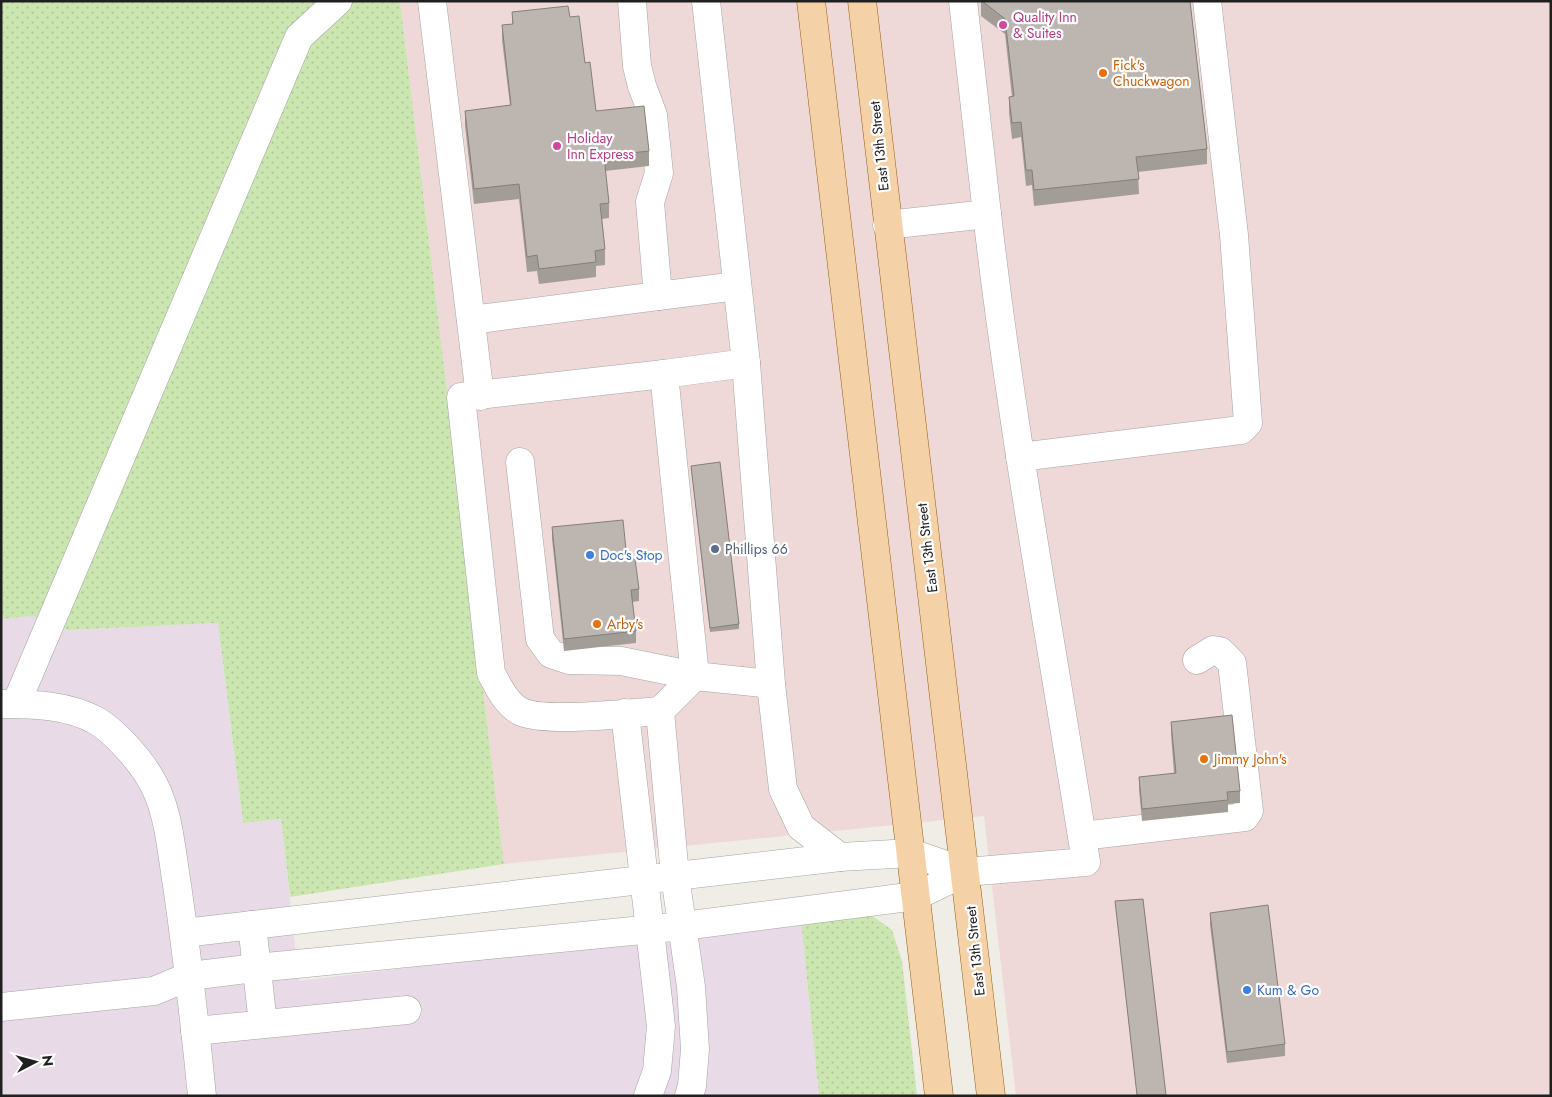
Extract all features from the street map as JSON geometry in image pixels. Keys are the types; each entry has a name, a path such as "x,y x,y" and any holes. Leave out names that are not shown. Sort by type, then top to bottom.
{"main road":[{"path":"811,1 939,1096"},
{"name":"East 13th Street","path":"862,1 991,1096"}],"lane":[{"path":"202,1096 184,933 164,811 150,776 129,749 98,722 67,708 8,704 299,37 338,1"},
{"path":"432,1 480,396"},
{"path":"632,1 638,66 642,86 653,115 659,173 650,202 658,296"},
{"path":"706,1 746,363 771,684 783,789 801,827 840,857"},
{"path":"1,1007 154,991 190,976 682,926 916,896 966,872 1086,862 1001,335 963,1"},
{"path":"1020,457 1241,430 1248,423 1234,235 1207,1"},
{"path":"888,226 988,214"},
{"path":"471,320 737,286"},
{"path":"695,676 660,711 546,717 520,712 501,692 491,674 461,397 746,363"},
{"path":"664,374 695,676"},
{"path":"520,462 540,639 551,654 569,660 621,662 695,676 771,684"},
{"path":"1082,836 1246,817 1249,811 1232,664 1220,650 1213,650 1196,660"},
{"path":"660,711 675,876 691,987 695,1049 692,1086 689,1096"},
{"path":"625,713 661,1026 656,1071 648,1096"},
{"path":"184,933 840,857 911,853 966,872"},
{"path":"252,925 263,1024"},
{"path":"195,1031 407,1010"}],"shaded area":[{"path":"400,1 1551,1 1551,1096 1016,1096 984,816 504,864"},
{"path":"34,616 68,630 218,623 243,823 281,819 299,981 801,920 819,1096 1,1096 1,619"}],"green space":[{"path":"1,1 400,1 504,864 290,897 281,819 243,823 218,623 68,630 34,616 1,619"},
{"path":"871,915 892,930 902,961 917,1096 819,1096 801,920"}],"building":[{"name":"Fick's Chuckwagon","path":"982,1 1190,1 1207,149 1136,157 1139,179 1034,190 1032,170 1026,170 1021,122 1012,123 1009,97 1014,96 1005,19"},
{"name":"Holiday Inn Express","path":"568,6 570,17 579,16 585,63 590,62 596,111 644,106 649,151 604,156 609,203 600,204 605,249 595,251 596,262 539,269 537,255 527,257 519,184 474,189 465,111 511,105 502,25 513,24 512,12"},
{"name":"Phillips 66","path":"720,462 739,624 710,628 691,466"},
{"path":"623,520 627,560 635,559 639,589 631,590 636,631 564,639 552,527"},
{"name":"Jimmy John's","path":"1232,715 1240,791 1227,792 1228,800 1142,809 1139,777 1176,773 1171,722"},
{"path":"1143,899 1166,1095 1137,1095 1115,901"},
{"name":"Kum & Go","path":"1268,905 1285,1044 1227,1052 1210,913"}],"place":[{"name":"Quality Inn & Suites","path":"1003,25"},
{"name":"Fick's Chuckwagon","path":"1103,73"},
{"name":"Holiday Inn Express","path":"557,146"},
{"name":"Phillips 66","path":"715,549"},
{"name":"Doc's Stop","path":"590,555"},
{"name":"Arby's","path":"597,624"},
{"name":"Jimmy John's","path":"1204,759"},
{"name":"Kum & Go","path":"1247,990"}]}
